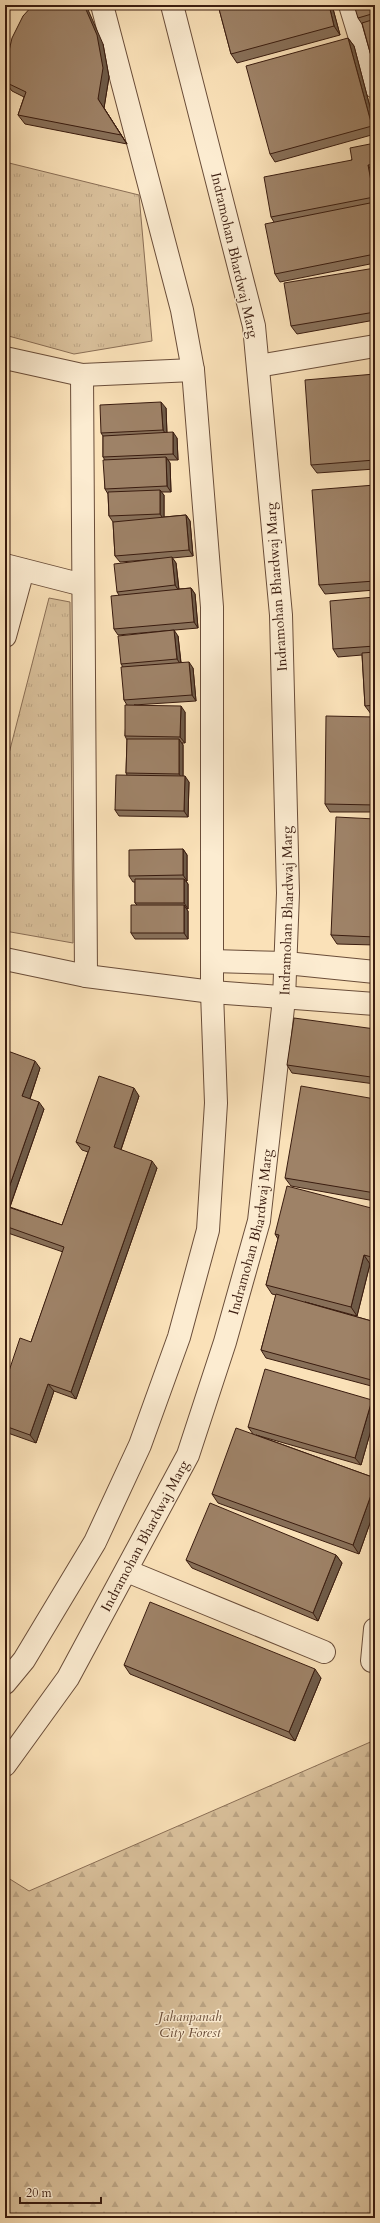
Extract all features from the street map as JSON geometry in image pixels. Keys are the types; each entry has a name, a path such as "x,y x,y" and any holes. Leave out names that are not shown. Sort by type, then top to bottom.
{"street":[{"path":"5,1684 24,1660 95,1542 140,1445 179,1337 208,1230 216,1103 212,992 212,607 193,370 182,310 102,5"},
{"name":"Indramohan Bhardwaj Marg","path":"5,1765 68,1678 188,1455 225,1342 259,1221 284,999 288,893 281,616 254,326 172,5"},
{"path":"350,5 375,87"},
{"path":"258,366 375,346"},
{"path":"5,358 82,375 193,370"},
{"path":"82,375 86,976"},
{"path":"5,636 14,568 83,585"},
{"path":"5,960 86,976 212,992 284,999 375,1004"},
{"path":"212,960 286,963 375,972"},
{"path":"127,1570 324,1652"},
{"path":"372,1661 375,1629"}],"green space":[{"path":"5,162 139,195 152,341 74,354 5,335"},
{"path":"49,598 70,602 73,943 5,931 5,769"},
{"name":"Jahanpanah City Forest","path":"375,1740 375,2218 5,2218 5,1876 29,1891"}],"building":[{"path":"33,5 84,5 97,35 103,68 98,99 121,135 18,115 26,92 5,82 6,64 12,38 23,16"},
{"path":"218,5 329,5 334,26 231,54"},
{"path":"354,5 375,5 375,13 358,18"},
{"path":"375,19 375,70 362,23"},
{"path":"348,38 372,126 270,154 246,66"},
{"path":"375,143 375,164 368,165 374,197 271,217 264,177 352,160 350,148"},
{"path":"375,202 375,254 275,274 265,224"},
{"path":"375,268 375,312 291,326 284,283"},
{"path":"375,374 375,460 311,465 305,380"},
{"path":"161,402 163,430 101,433 100,405"},
{"path":"173,432 173,454 103,457 103,436"},
{"path":"166,457 167,486 105,489 103,460"},
{"path":"375,485 375,581 319,585 312,490"},
{"path":"160,490 160,514 109,516 108,492"},
{"path":"186,515 189,550 115,556 113,522"},
{"path":"172,557 175,585 117,592 114,564"},
{"path":"191,588 194,622 114,629 111,596"},
{"path":"375,597 375,646 333,649 330,601"},
{"path":"174,630 177,659 121,664 118,636"},
{"path":"375,652 375,705 365,706 362,653"},
{"path":"189,662 192,695 124,700 121,667"},
{"path":"125,705 181,706 180,737 125,736"},
{"path":"326,716 375,717 375,805 325,804"},
{"path":"127,739 179,739 179,774 126,773"},
{"path":"116,775 185,776 184,811 115,810"},
{"path":"336,817 375,819 375,937 331,935"},
{"path":"183,849 183,875 129,876 129,850"},
{"path":"135,879 184,879 184,903 135,903"},
{"path":"131,905 184,905 184,933 131,933"},
{"path":"294,1018 375,1029 375,1070 372,1069 371,1077 287,1065"},
{"path":"5,1050 35,1061 22,1096 39,1102 5,1199"},
{"path":"99,1076 134,1088 114,1147 152,1161 71,1392 48,1384 30,1435 5,1426 5,1383 20,1338 31,1342 64,1247 5,1226 5,1206 62,1225 90,1147 76,1142"},
{"path":"301,1086 375,1099 375,1193 285,1178"},
{"path":"287,1186 375,1209 375,1258 364,1255 351,1307 266,1285 279,1235 275,1234"},
{"path":"276,1294 375,1322 375,1381 261,1350"},
{"path":"265,1369 372,1400 355,1458 248,1427"},
{"path":"236,1428 375,1478 375,1484 353,1545 212,1494"},
{"path":"210,1503 336,1555 313,1613 186,1560"},
{"path":"150,1602 315,1669 289,1732 124,1665"}]}
